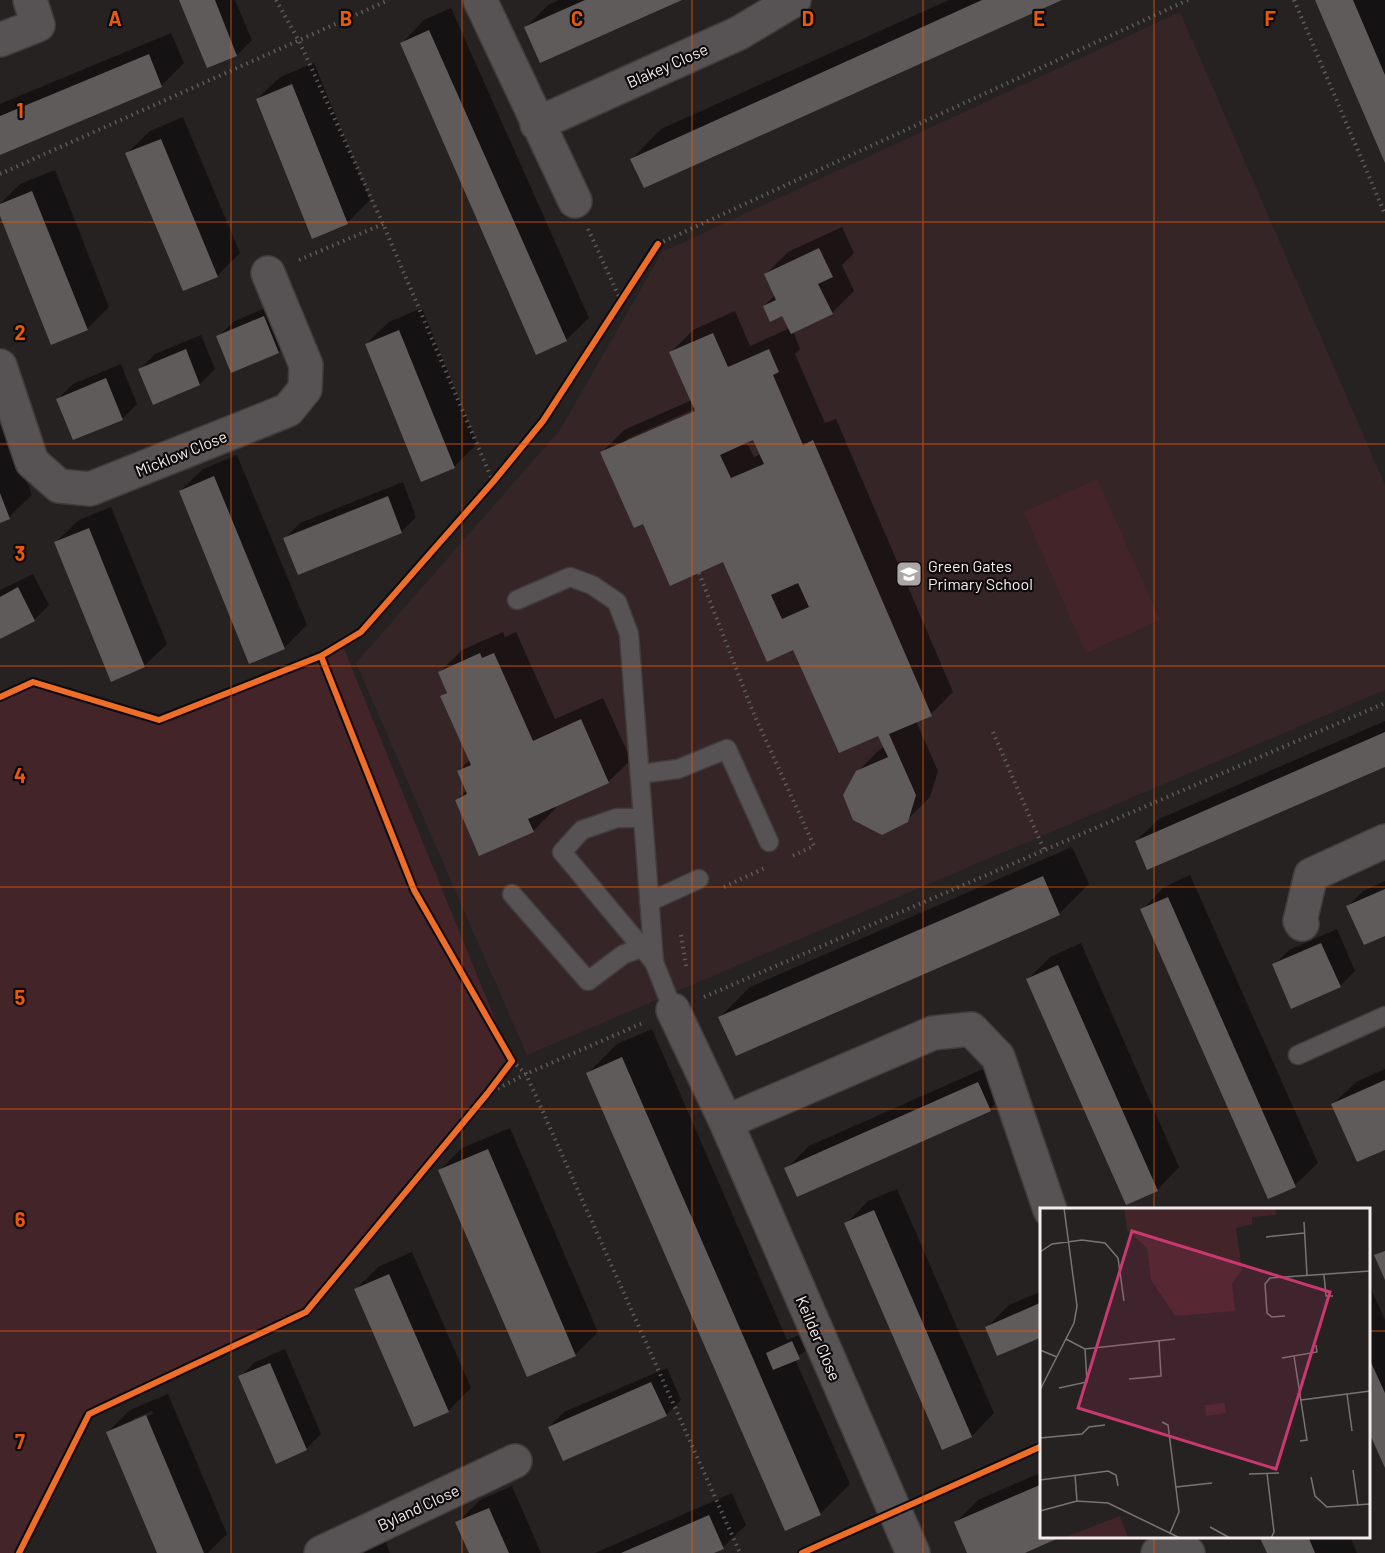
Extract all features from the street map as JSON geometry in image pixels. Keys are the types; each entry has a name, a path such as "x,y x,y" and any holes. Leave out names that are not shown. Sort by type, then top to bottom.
{"street":[{"path":"0,40 38,25 30,0"},
{"path":"480,0 575,201"},
{"name":"Blakey Close","path":"537,123 738,33 794,0"},
{"name":"Micklow Close","path":"0,366 32,462 59,486 90,489 288,410 305,389 306,365 268,273"},
{"path":"1302,924 1300,921 1311,875 1385,841"},
{"name":"Keilder Close","path":"673,1010 726,1122 913,1553"},
{"path":"726,1122 933,1034 971,1029 998,1056 1050,1208"},
{"name":"Byland Close","path":"321,1553 516,1461"},
{"path":"1158,1553 1179,1546 1188,1553"}],"lane":[{"path":"517,600 570,577 592,585 617,602 629,633 649,902 648,955"},
{"path":"640,774 678,769 727,749 769,842"},
{"path":"643,818 617,818 582,830 562,852 648,955 673,1010"},
{"path":"649,902 699,879"},
{"path":"512,894 588,981 624,954 648,955"},
{"path":"1298,1055 1385,1016"}],"path":[{"path":"276,0 299,42 383,224 493,482"},
{"path":"0,174 389,0"},
{"path":"652,254 658,244 1179,2 1188,0"},
{"path":"1294,0 1385,214"},
{"path":"575,201 621,301"},
{"path":"268,273 383,224"},
{"path":"615,311 627,291"},
{"path":"485,490 500,473"},
{"path":"487,1094 526,1074 1385,703"},
{"path":"993,732 1044,850"},
{"path":"506,1051 512,1061 526,1074 740,1553"},
{"path":"506,1070 512,1061"},
{"path":"479,1103 500,1078"}],"shaded area":[{"name":"Green Gates Primary School","path":"1180,12 1385,485 1385,690 527,1055 356,663 560,430 662,252"},
{"path":"1097,479 1160,620 1086,653 1024,512"},
{"path":"342,644 512,1061 306,1312 89,1414 19,1553 0,1553 0,698 33,682 159,720"}],"building":[{"path":"179,0 215,0 237,56 207,68"},
{"path":"585,0 682,0 540,63 524,27"},
{"path":"982,0 1062,0 644,188 630,159"},
{"path":"1315,0 1353,0 1385,75 1385,163"},
{"path":"429,30 567,341 536,355 400,43"},
{"path":"149,54 162,87 0,155 0,116"},
{"path":"292,84 348,224 312,239 256,99"},
{"path":"161,139 218,277 183,291 125,153"},
{"path":"32,191 88,330 51,345 0,216 0,204"},
{"path":"819,248 833,277 818,284 833,314 791,334 782,316 770,322 763,306 776,300 764,274"},
{"path":"264,316 279,353 231,373 216,336"},
{"path":"399,330 455,468 421,482 365,344"},
{"path":"713,333 728,367 769,349 779,372 773,375 803,445 813,440 932,716 889,734 916,795 908,822 882,835 853,820 843,795 856,771 888,757 878,736 839,753 793,650 767,662 723,562 670,586 643,524 634,528 600,452 695,411 669,352","holes":["753,440 764,464 731,478 720,455","798,583 809,607 782,619 771,595"]},
{"path":"186,349 200,385 153,405 138,369"},
{"path":"106,378 123,420 73,440 56,399"},
{"path":"214,476 285,649 249,664 179,491"},
{"path":"0,493 10,519 0,523"},
{"path":"388,496 402,533 298,575 283,538"},
{"path":"89,528 145,667 111,682 54,542"},
{"path":"18,587 35,621 0,639 0,597"},
{"path":"480,653 482,658 494,653 533,741 581,719 609,783 528,819 534,832 479,856 455,800 467,794 457,771 471,765 440,696 447,693 438,672"},
{"path":"1385,732 1385,767 1147,870 1135,841"},
{"path":"1043,876 1060,915 736,1056 718,1017"},
{"path":"1385,889 1385,936 1364,945 1346,906"},
{"path":"1168,897 1296,1187 1268,1199 1140,909"},
{"path":"1321,943 1341,987 1291,1009 1272,964"},
{"path":"1058,965 1158,1191 1126,1205 1026,979"},
{"path":"622,1057 821,1515 785,1531 586,1073"},
{"path":"1385,1080 1385,1150 1357,1162 1331,1104"},
{"path":"978,1082 991,1111 797,1197 784,1168"},
{"path":"488,1149 576,1356 527,1377 438,1170"},
{"path":"874,1210 972,1437 942,1450 844,1223"},
{"path":"1385,1251 1385,1280 1374,1255"},
{"path":"389,1274 449,1412 414,1427 354,1289"},
{"path":"1040,1303 1040,1338 997,1356 985,1327"},
{"path":"792,1341 800,1359 773,1370 766,1353"},
{"path":"1370,1360 1385,1393 1385,1468 1370,1434"},
{"path":"270,1363 307,1450 276,1464 238,1376"},
{"path":"651,1382 667,1416 563,1461 548,1427"},
{"path":"146,1415 204,1553 157,1553 106,1432"},
{"path":"1040,1485 1040,1538 1059,1538 1025,1553 967,1553 954,1522"},
{"path":"489,1508 509,1553 469,1553 455,1522"},
{"path":"709,1515 724,1549 714,1553 621,1553"},
{"path":"1260,1538 1309,1538 1315,1553 1267,1553"}],"cycle path":[{"path":"0,697 33,682 159,720 321,656 361,632 493,482 543,421 658,244"},
{"path":"19,1553 89,1414 306,1312 512,1061 414,890 321,656"},
{"path":"802,1553 1040,1447"}],"place":[{"name":"Green Gates Primary School","path":"909,574"}]}
